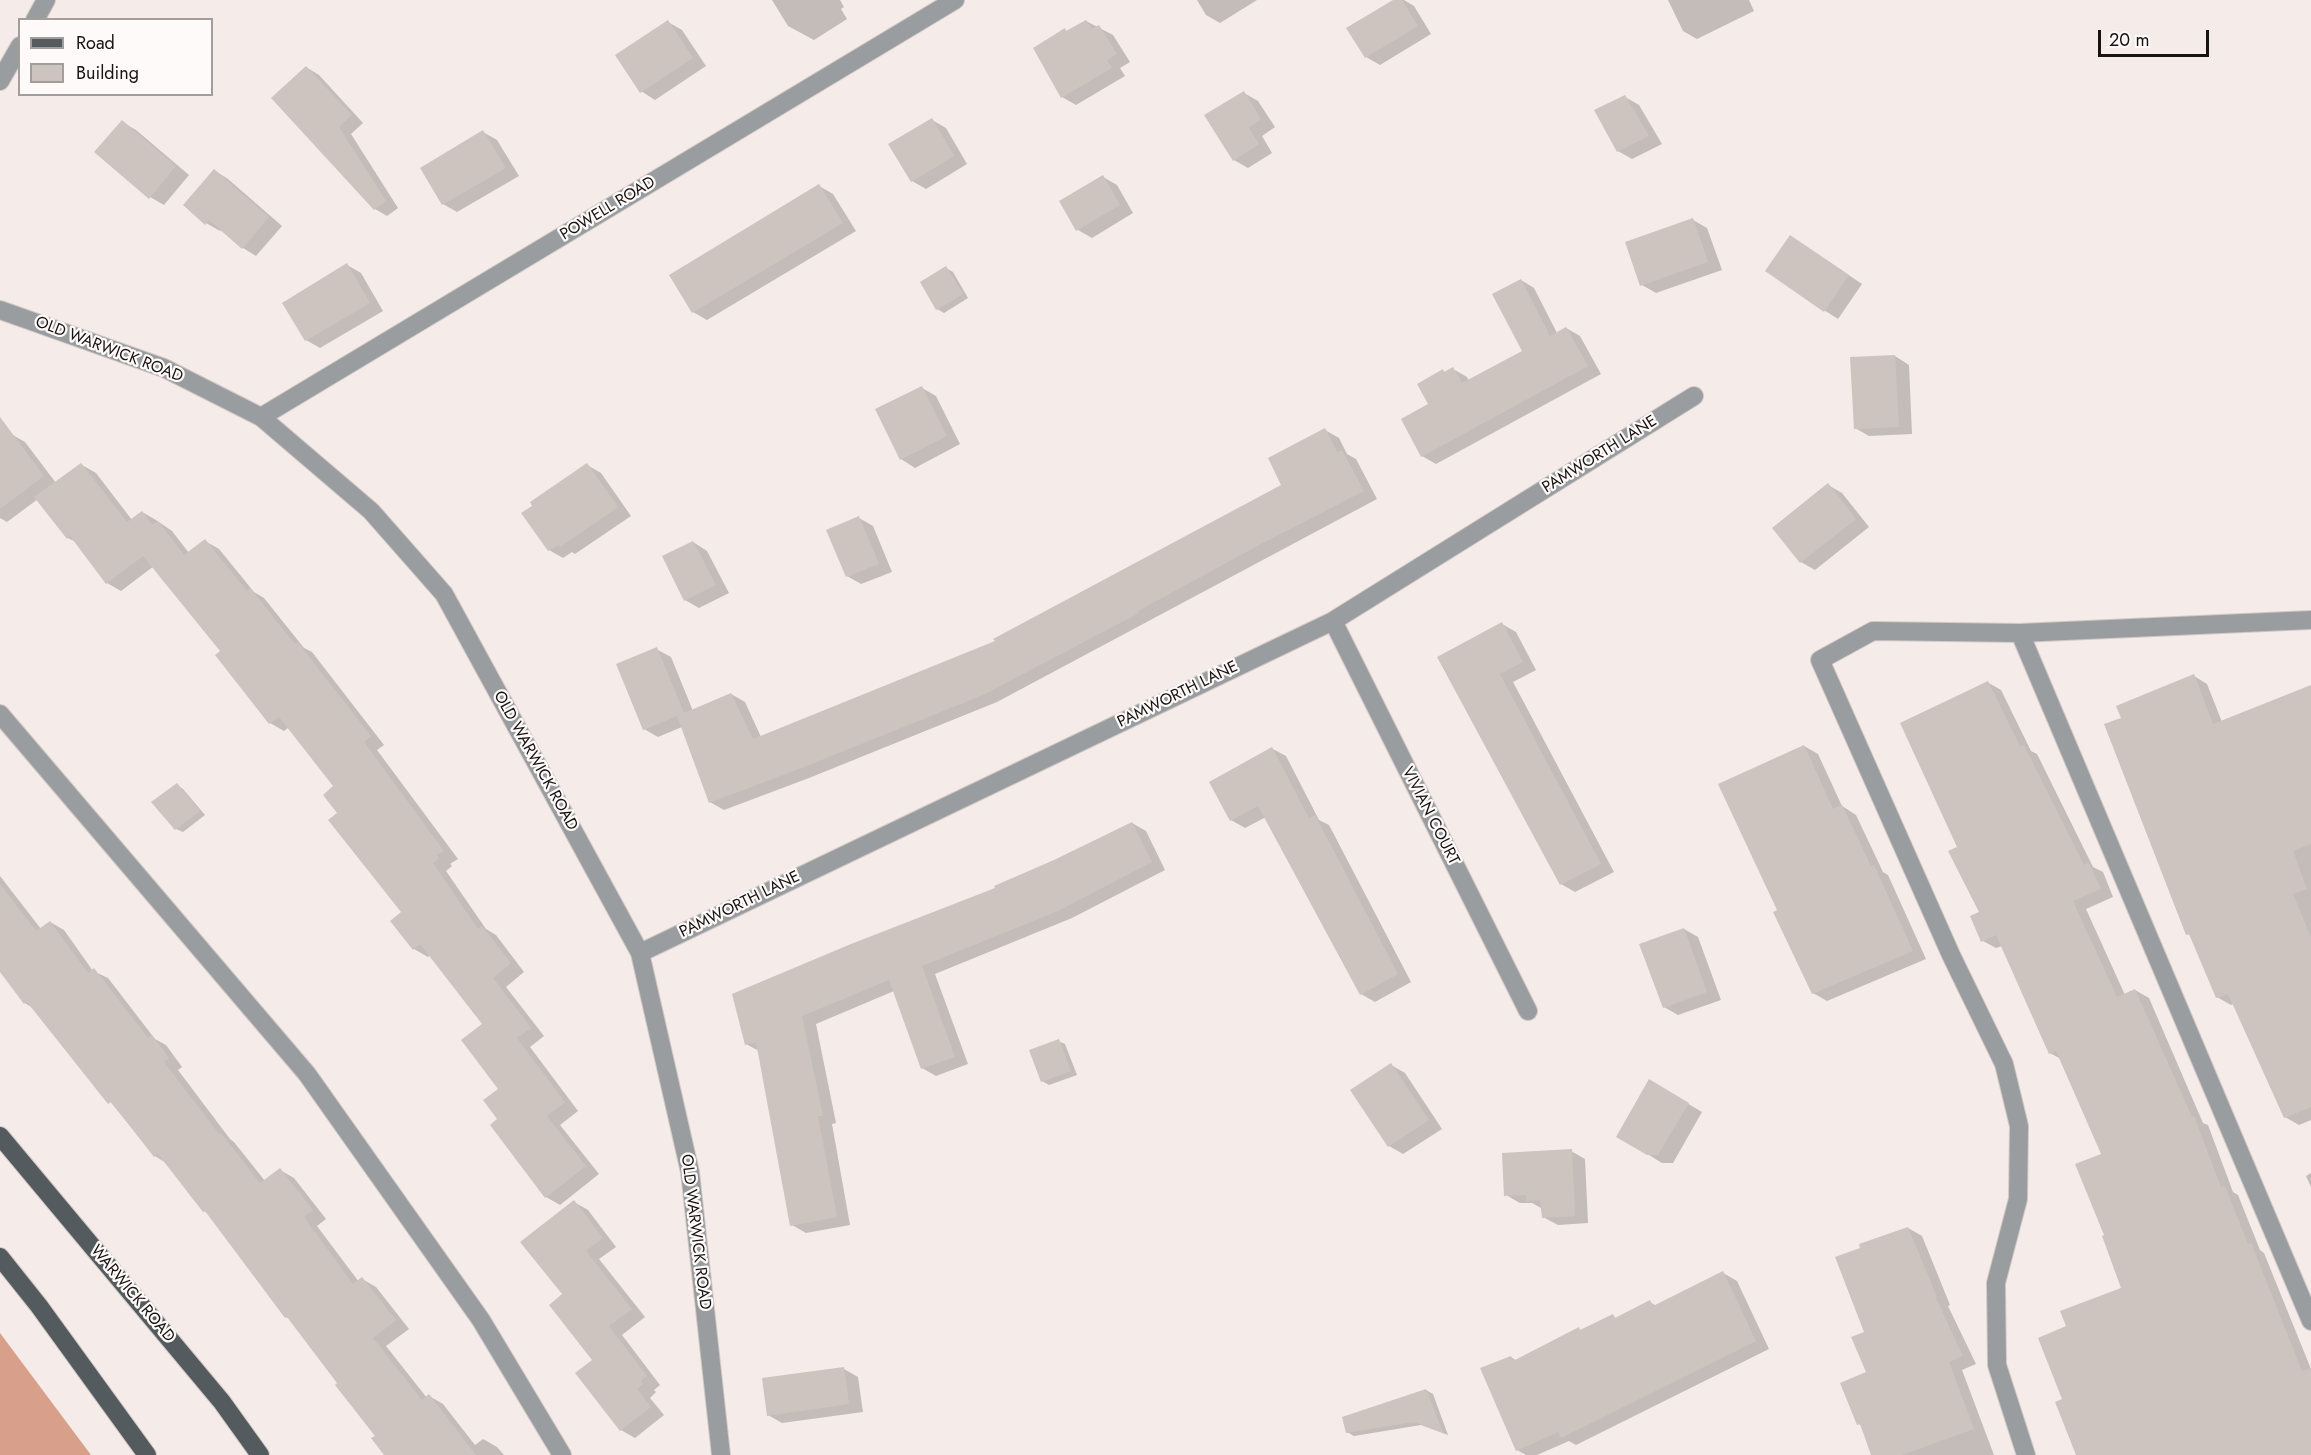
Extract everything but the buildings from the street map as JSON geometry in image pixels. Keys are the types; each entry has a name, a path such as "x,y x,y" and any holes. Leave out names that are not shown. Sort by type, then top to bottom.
{"main road":[{"name":"WARWICK ROAD","path":"0,1136 222,1402 260,1455"},
{"path":"0,1257 147,1455"}],"street":[{"path":"36,18 46,0"},
{"name":"POWELL ROAD","path":"261,417 955,0"},
{"path":"0,81 18,50"},
{"name":"OLD WARWICK ROAD","path":"0,310 164,368 261,417 371,511 444,594 640,952 690,1172 721,1455"},
{"name":"PAMWORTH LANE","path":"640,952 1332,621 1694,396"},
{"path":"2026,1455 1997,1365 1996,1284 2018,1199 2019,1126 2004,1064 1951,955 1820,660 1873,631 2020,633 2311,620"},
{"name":"VIVIAN COURT","path":"1332,621 1528,1011"},
{"path":"2020,633 2311,1321"},
{"path":"0,714 307,1074 481,1320 562,1455"}],"shaded area":[{"path":"0,1333 91,1455 0,1455"}]}
